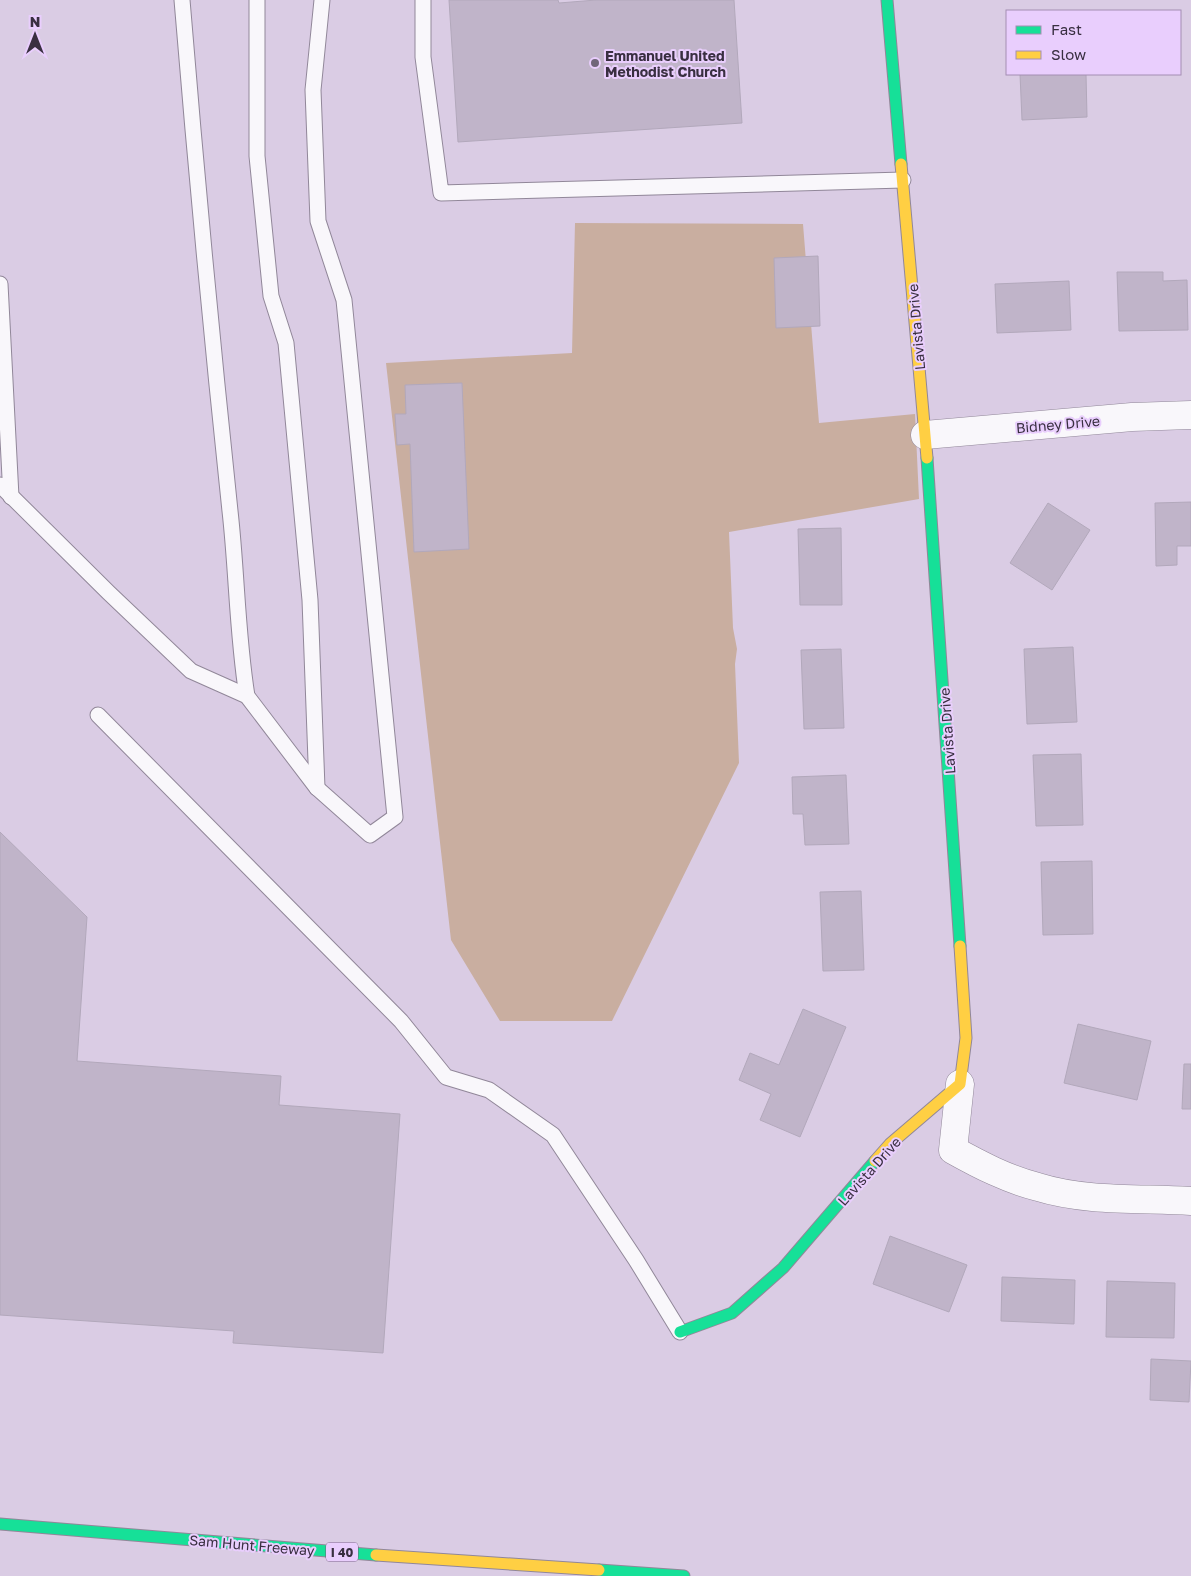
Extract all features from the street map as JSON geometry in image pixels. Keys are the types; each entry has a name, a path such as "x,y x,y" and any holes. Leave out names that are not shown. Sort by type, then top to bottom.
{"main road":[{"name":"Lavista Drive","path":"680,1332 732,1313 769,1281 783,1268 890,1144 960,1084 966,1038 949,765 925,435 887,0"},
{"name":"Sam Hunt Freeway","path":"0,1524 305,1550 684,1576"}],"street":[{"name":"Bidney Drive","path":"925,435 1191,415"},
{"path":"960,1084 953,1150 994,1172 1039,1188 1086,1196 1191,1200"}],"lane":[{"path":"182,0 212,340 231,515 240,657 247,696 317,788 370,835 395,817 344,300 318,222 313,90 322,0"},
{"path":"257,0 257,156 271,296 286,343 288,362 310,600 317,788"},
{"path":"423,0 423,57 441,193 903,180"},
{"path":"0,284 11,498"},
{"path":"0,485 11,498 191,671 247,696"},
{"path":"98,715 401,1021 446,1077 489,1090 553,1135 636,1260 680,1332"}],"shaded area":[{"path":"575,223 803,224 819,423 915,414 919,499 729,532 733,628 737,649 735,664 739,763 612,1021 500,1021 451,940 386,363 572,353"}],"building":[{"name":"Emmanuel United Methodist Church","path":"449,0 558,0 559,3 596,0 734,0 742,123 458,142"},
{"path":"1020,75 1086,75 1087,117 1022,120"},
{"path":"818,256 820,326 776,328 774,258"},
{"path":"1117,272 1163,272 1163,281 1187,280 1188,330 1119,331"},
{"path":"1069,281 1071,330 997,333 995,284"},
{"path":"462,383 469,549 414,552 410,444 397,445 395,414 406,414 405,385"},
{"path":"1191,502 1191,546 1177,546 1177,565 1156,566 1155,503"},
{"path":"1048,503 1090,530 1052,590 1010,563"},
{"path":"841,528 842,605 800,605 798,529"},
{"path":"1073,647 1077,722 1027,724 1024,649"},
{"path":"841,649 844,728 804,729 801,650"},
{"path":"1081,754 1083,825 1036,826 1033,755"},
{"path":"846,775 849,844 805,845 803,814 793,814 792,777"},
{"path":"0,832 87,917 77,1061 281,1076 279,1105 400,1114 383,1353 233,1343 234,1331 0,1315"},
{"path":"1092,861 1093,934 1043,935 1041,862"},
{"path":"861,891 864,970 823,971 820,892"},
{"path":"803,1009 846,1027 800,1137 760,1120 771,1094 739,1080 750,1053 779,1065"},
{"path":"1078,1024 1151,1041 1137,1100 1064,1083"},
{"path":"1184,1064 1191,1064 1191,1109 1182,1109"},
{"path":"890,1236 967,1265 949,1312 873,1284"},
{"path":"1002,1277 1075,1280 1074,1324 1001,1321"},
{"path":"1107,1281 1175,1283 1174,1338 1106,1337"},
{"path":"1151,1359 1191,1361 1189,1402 1150,1400"}],"traffic: fast":[{"path":"887,0 901,164"},
{"path":"927,458 960,946"},
{"path":"680,1332 732,1313 783,1268 875,1161"},
{"path":"0,1524 376,1555"},
{"path":"599,1570 684,1576"}],"traffic: slow":[{"path":"901,164 927,458"},
{"path":"875,1161 890,1144 960,1084 966,1038 960,946"},
{"path":"376,1555 599,1570"}],"place":[{"name":"Emmanuel United Methodist Church","path":"595,63"}]}
